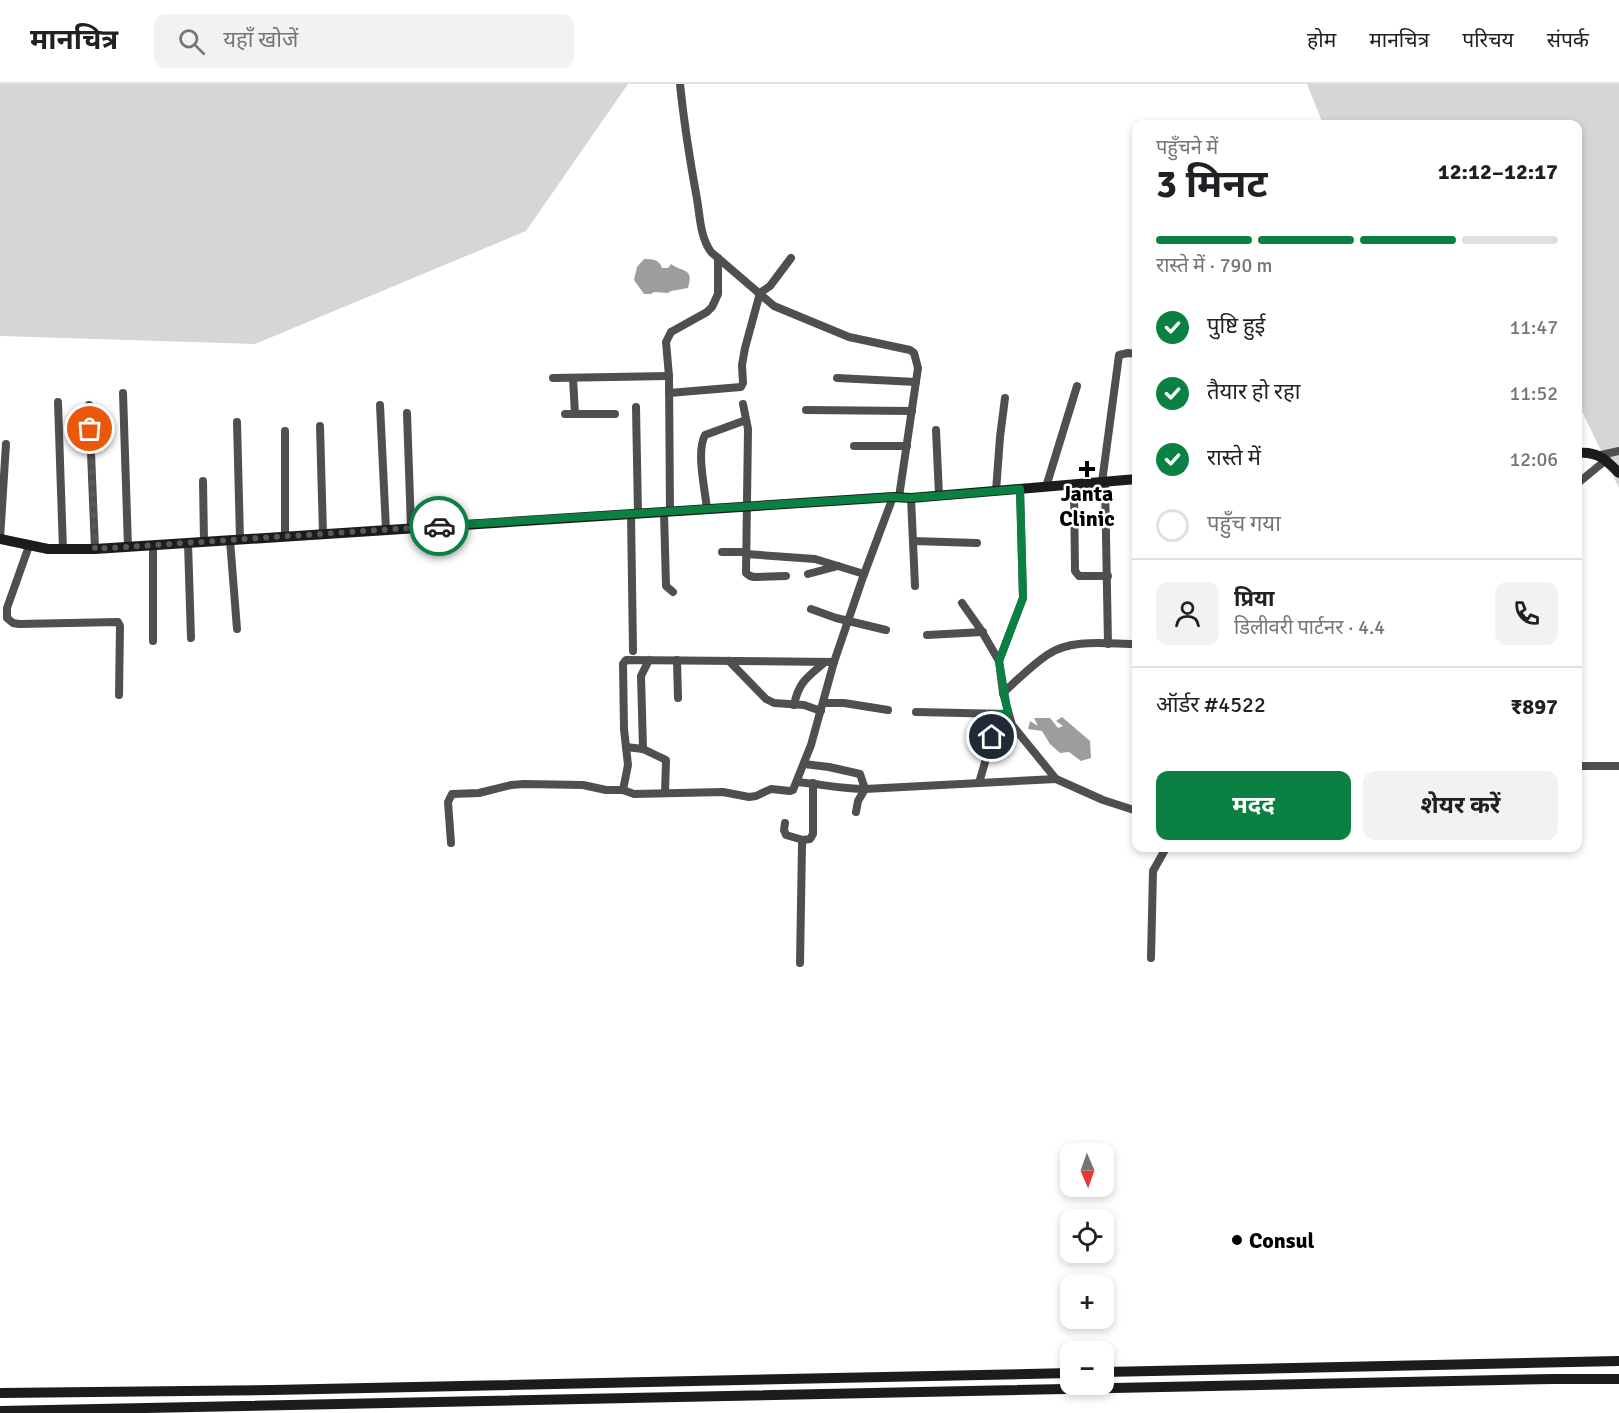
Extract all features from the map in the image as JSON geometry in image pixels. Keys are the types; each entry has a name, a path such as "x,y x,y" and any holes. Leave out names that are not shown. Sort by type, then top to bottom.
{"street":[{"path":"451,843 448,802 452,794 478,793 524,784 584,785 606,790 623,790 634,794 723,792 749,797 771,789 790,791 795,788 864,574 896,497 907,446 918,368 916,358 910,350 849,337 774,306 707,246 686,140 680,84"},
{"path":"673,592 666,586 669,376 666,342 671,332 712,307 718,294 718,258"},
{"path":"669,393 741,387 745,348 760,292 770,286 791,258"},
{"path":"1108,644 1104,482 1119,355 1132,353"},
{"path":"553,378 669,376"},
{"path":"573,378 575,414"},
{"path":"837,378 916,382"},
{"path":"1046,487 1077,386"},
{"path":"123,393 128,547"},
{"path":"996,491 1005,398"},
{"path":"58,402 63,550"},
{"path":"743,404 748,441 746,573 750,576 786,576"},
{"path":"89,405 95,549"},
{"path":"380,405 386,530"},
{"path":"633,651 636,407"},
{"path":"806,410 912,411"},
{"path":"407,413 411,528"},
{"path":"565,414 615,414"},
{"path":"707,509 702,440 705,435 746,420"},
{"path":"237,422 235,540 237,629"},
{"path":"320,426 323,534"},
{"path":"936,430 939,495"},
{"path":"285,431 285,536"},
{"path":"6,444 0,539 29,546 63,550 896,497 911,498 1132,479"},
{"path":"854,446 907,446"},
{"path":"1582,479 1604,458 1619,451"},
{"path":"1582,452 1604,458 1619,473"},
{"path":"202,481 204,542"},
{"path":"1074,485 1075,571 1083,577 1108,576"},
{"path":"999,661 1023,598 1020,489"},
{"path":"911,498 915,586"},
{"path":"913,541 977,543"},
{"path":"188,543 191,638"},
{"path":"153,545 153,641"},
{"path":"29,546 7,608 7,618 19,624 118,622 120,626 119,695"},
{"path":"722,552 815,559 864,574"},
{"path":"808,574 840,565"},
{"path":"962,603 983,632 999,661 1008,714 1019,735 1056,778 1103,800 1132,809"},
{"path":"811,609 848,622 886,630"},
{"path":"927,635 983,632"},
{"path":"1003,693 1047,654 1064,647 1089,644 1132,644"},
{"path":"623,790 627,770 623,664 626,660 834,662"},
{"path":"643,749 641,676 649,660"},
{"path":"677,660 678,698"},
{"path":"729,661 766,699 774,703 822,707 844,703 888,710"},
{"path":"794,705 799,686 805,678 825,662"},
{"path":"916,712 1008,714"},
{"path":"980,783 999,714"},
{"path":"626,747 643,749 666,760 665,793"},
{"path":"804,764 860,774 865,789 858,801 856,812"},
{"path":"1582,766 1619,766"},
{"path":"797,782 846,789 865,789 1056,778"},
{"path":"785,823 786,835 803,840 810,839 813,834 813,783"},
{"path":"800,963 803,840"},
{"path":"1150,958 1153,871 1165,852"},
{"path":"1114,1372 1619,1361"},
{"path":"1553,1362 1553,1379"},
{"path":"0,1393 368,1388 1060,1373"},
{"path":"0,1411 190,1411 368,1404 1619,1379"},
{"path":"368,1388 368,1404"},
{"path":"155,1391 156,1411"},
{"path":"139,1392 140,1411"}],"shaded area":[{"path":"0,84 628,84 526,231 255,344 0,336"},
{"path":"1307,84 1619,84 1619,488 1582,411 1582,120 1321,120"},
{"path":"644,259 657,261 662,268 668,268 671,264 686,272 690,277 688,288 668,293 644,294 634,280 637,267"},
{"path":"1062,717 1090,741 1091,758 1081,761 1069,752 1060,753 1050,744 1042,731 1028,729 1030,721 1038,726 1034,718 1050,718 1058,728 1063,726 1056,721"}],"way so far":[{"path":"90,429 95,549 439,526"}],"place":[{"name":"Janta Clinic","path":"1087,469"},
{"name":"Consul","path":"1237,1240"}],"route":[{"path":"439,526 893,497 911,498 1020,489 1023,598 999,661 1008,714 999,714 992,737"}]}
